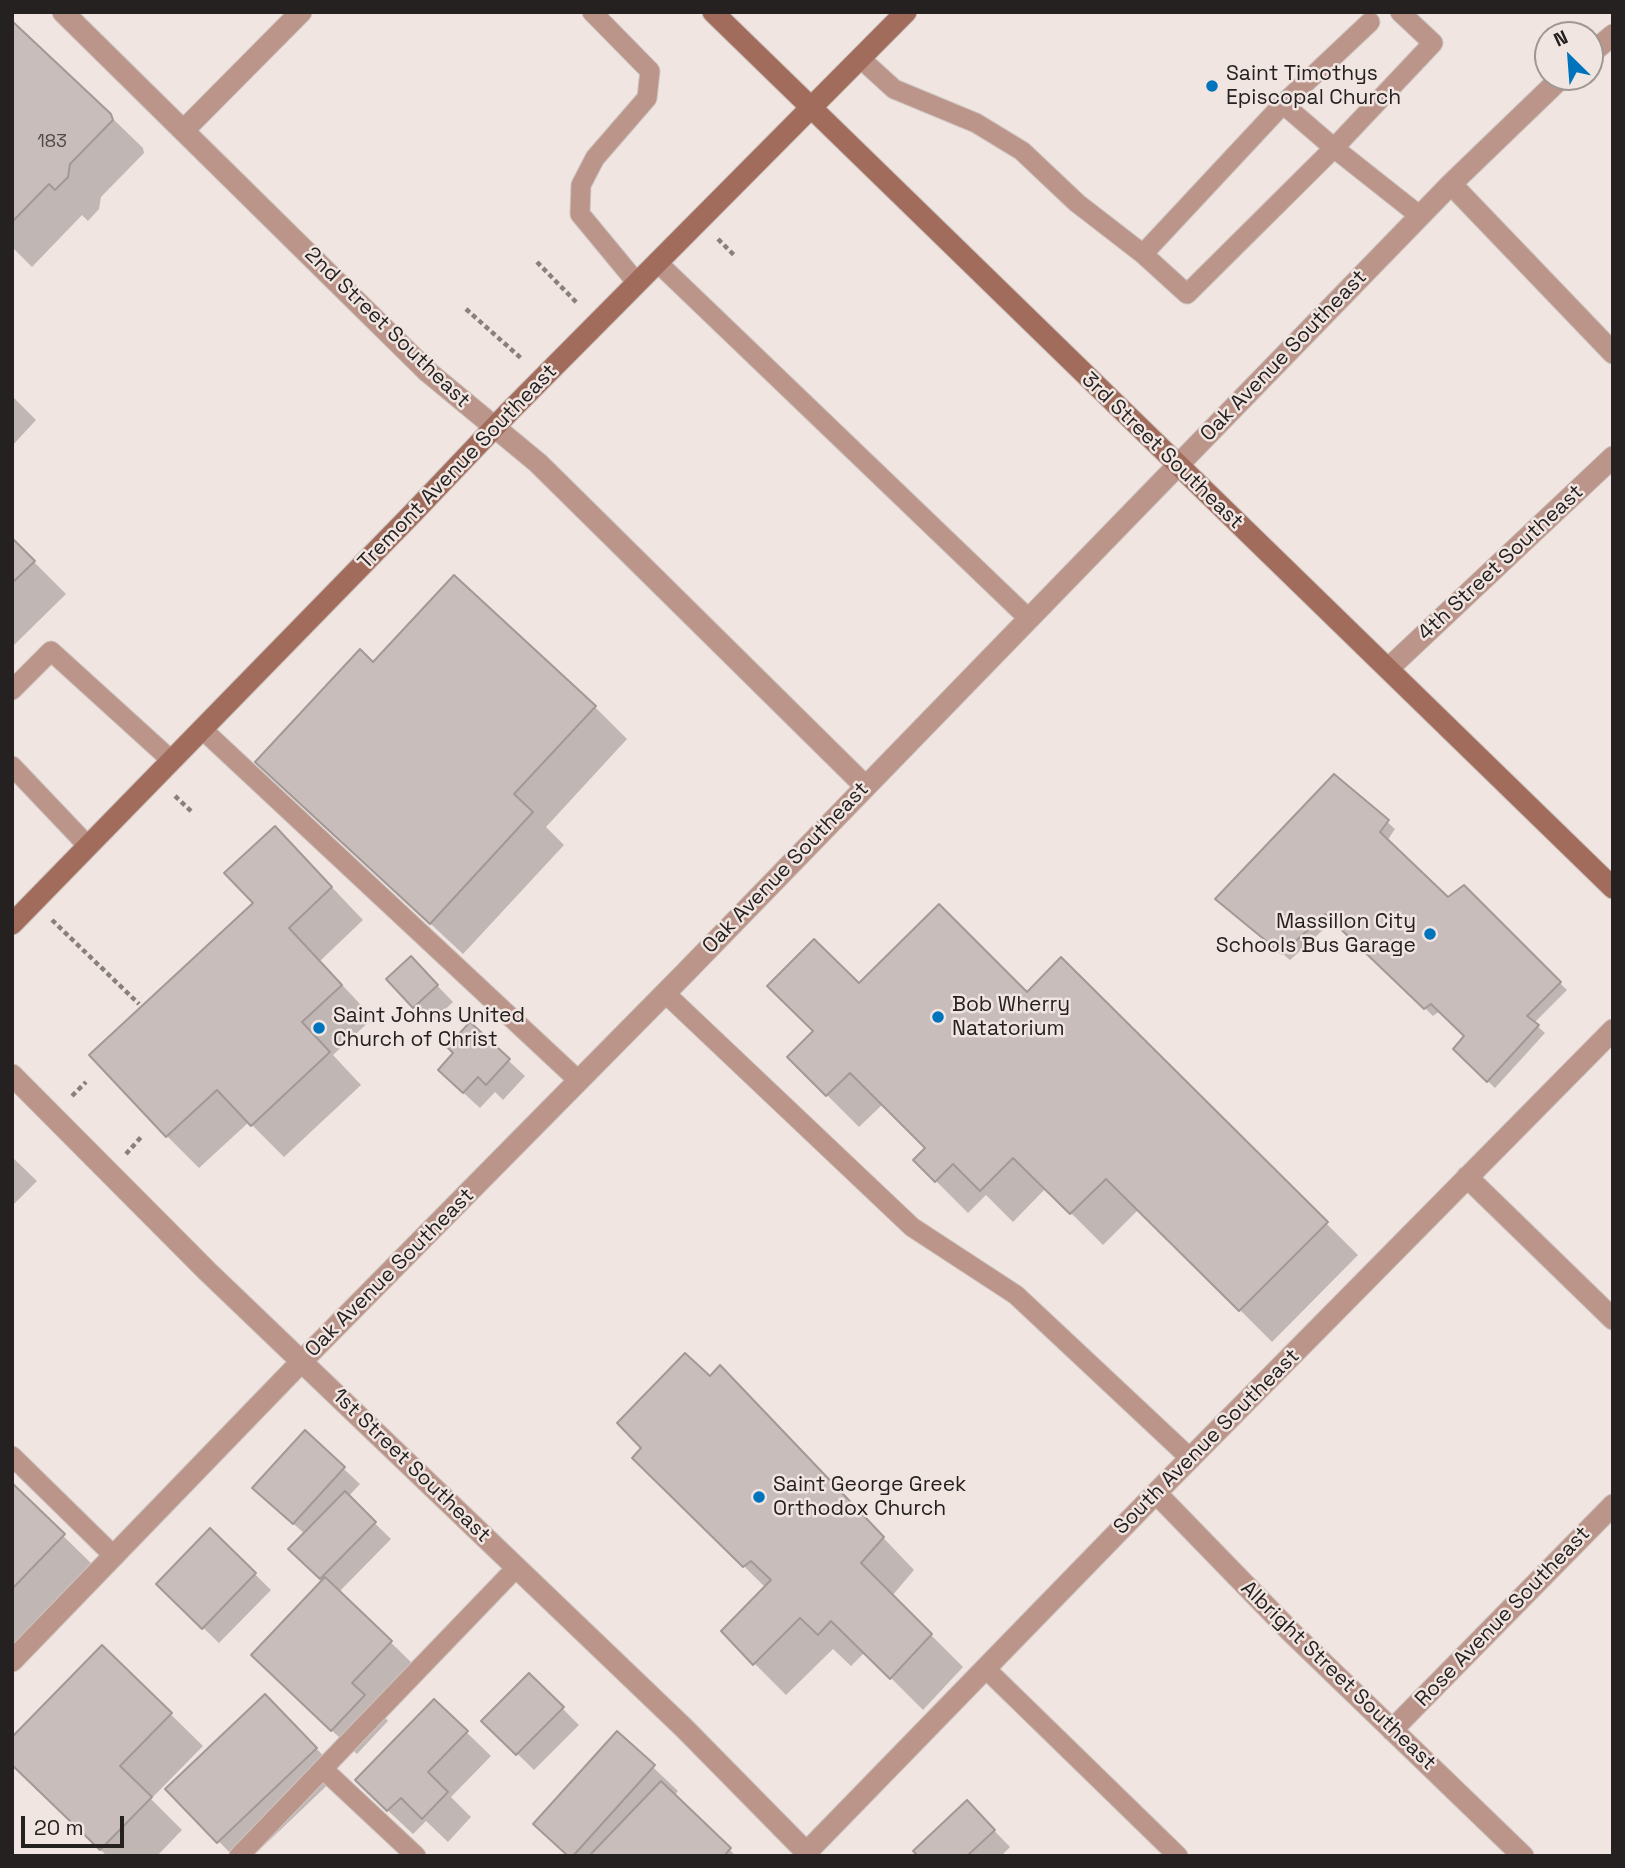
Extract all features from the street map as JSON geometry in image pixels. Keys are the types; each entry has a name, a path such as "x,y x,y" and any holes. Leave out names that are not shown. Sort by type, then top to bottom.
{"street":[{"path":"184,130 300,12"},
{"name":"3rd Street Southeast","path":"713,12 1613,888"},
{"name":"Tremont Avenue Southeast","path":"12,923 597,323 906,12"},
{"name":"2nd Street Southeast","path":"72,15 428,372 538,463 865,786"},
{"name":"Oak Avenue Southeast","path":"12,1661 1451,184 1547,91"},
{"path":"1451,184 1613,353"},
{"name":"4th Street Southeast","path":"1389,668 1613,457"},
{"name":"South Avenue Southeast","path":"806,1855 1156,1493 1613,1030"},
{"name":"1st Street Southeast","path":"12,1075 207,1271 684,1728 806,1855"},
{"path":"1467,1177 1613,1318"},
{"name":"Albright Street Southeast","path":"1156,1493 1290,1632 1523,1856"},
{"name":"Rose Avenue Southeast","path":"1392,1730 1613,1505"}],"lane":[{"path":"592,12 650,71 648,98 595,158 581,185 580,214 637,283"},
{"path":"860,58 894,89 976,123 1022,151 1077,203 1143,254 1187,295 1334,148 1433,43 1400,12"},
{"path":"1143,254 1283,104 1371,15"},
{"path":"1283,104 1420,216"},
{"path":"657,262 1028,618"},
{"path":"12,690 51,652 171,760"},
{"path":"202,729 579,1081"},
{"path":"12,766 88,846"},
{"path":"665,993 912,1227 1016,1295 1191,1459"},
{"path":"12,1456 114,1556"},
{"path":"239,1856 517,1567"},
{"path":"985,1668 1178,1856"},
{"path":"323,1769 416,1856"}],"path":[{"path":"537,262 597,323"},
{"path":"466,309 543,379"},
{"path":"75,943 139,1004"}],"building":[{"path":"12,21 111,114 113,120 70,164 68,177 55,190 49,184 12,222"},
{"path":"12,538 35,561 12,583"},
{"path":"454,575 596,706 514,794 533,812 430,924 255,762 360,649 373,662"},
{"name":"Massillon City Schools Bus Garage","path":"1334,774 1389,820 1380,832 1448,897 1464,885 1561,982 1527,1016 1539,1025 1487,1082 1453,1049 1464,1036 1431,1004 1424,1009 1325,914 1282,954 1215,899"},
{"path":"275,826 332,887 289,928 342,985 302,1022 330,1052 251,1126 217,1090 166,1137 89,1055 253,903 224,873"},
{"path":"939,904 1027,992 1061,957 1328,1222 1239,1311 1106,1179 1070,1214 1013,1158 980,1191 953,1164 935,1182 913,1160 925,1148 850,1073 826,1096 787,1057 813,1031 767,986 814,939 859,983"},
{"path":"411,956 438,985 413,1008 386,979"},
{"path":"470,1022 510,1059 486,1085 478,1077 463,1093 438,1070 453,1053 447,1047"},
{"name":"Saint George Greek Orthodox Church","path":"685,1353 710,1376 720,1365 884,1537 861,1563 932,1634 890,1679 831,1621 818,1635 800,1618 753,1665 721,1631 771,1580 751,1561 743,1567 632,1458 641,1448 617,1423"},
{"path":"305,1430 345,1467 293,1524 252,1488"},
{"path":"12,1483 65,1534 12,1589"},
{"path":"345,1491 376,1522 320,1579 288,1549"},
{"path":"210,1528 256,1573 202,1629 156,1584"},
{"path":"325,1577 392,1641 352,1683 365,1695 331,1731 251,1655"},
{"path":"102,1645 172,1713 120,1766 152,1797 100,1850 12,1765 12,1737"},
{"path":"529,1673 564,1707 516,1755 481,1721"},
{"path":"265,1694 317,1748 217,1843 165,1789"},
{"path":"434,1699 468,1731 428,1772 448,1792 422,1819 401,1798 387,1811 355,1780"},
{"path":"617,1731 655,1765 573,1856 568,1856 533,1824"},
{"path":"661,1781 731,1848 724,1856 589,1856"},
{"path":"967,1800 995,1830 967,1856 918,1856 913,1851"}],"place":[{"name":"Saint Timothys Episcopal Church","path":"1212,86"},
{"name":"Massillon City Schools Bus Garage","path":"1430,934"},
{"name":"Bob Wherry Natatorium","path":"938,1017"},
{"name":"Saint Johns United Church of Christ","path":"319,1028"},
{"name":"Saint George Greek Orthodox Church","path":"759,1497"}]}
